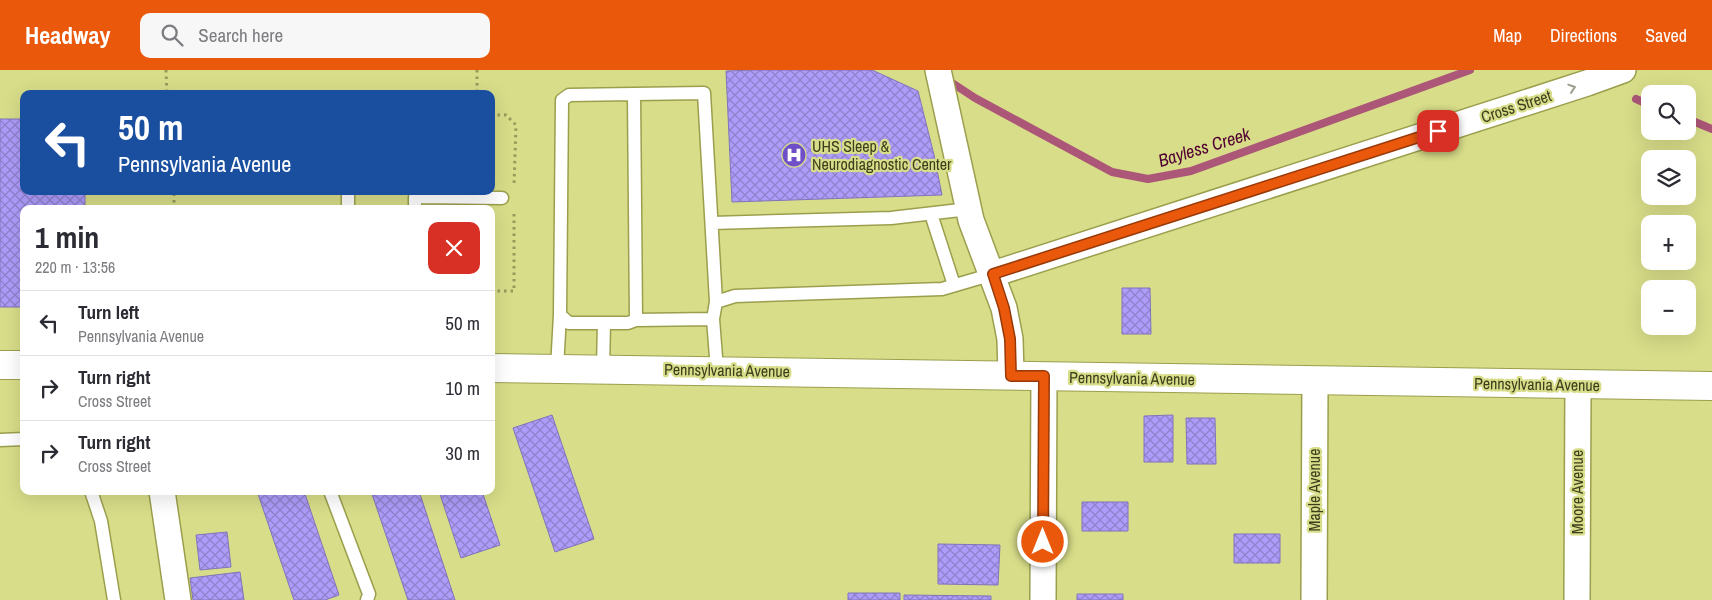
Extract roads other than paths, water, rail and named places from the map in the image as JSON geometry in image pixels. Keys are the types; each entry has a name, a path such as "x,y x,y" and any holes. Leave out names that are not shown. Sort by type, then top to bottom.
{"street":[{"name":"Cross Street","path":"993,274 1623,70"},
{"path":"940,81 971,220 993,274 1004,308 1010,339 1011,376"},
{"path":"0,366 20,365"},
{"name":"Pennsylvania Avenue","path":"495,368 603,368 1712,386"},
{"path":"1043,600 1044,376"},
{"name":"Maple Avenue","path":"1314,600 1315,381"},
{"name":"Moore Avenue","path":"1577,600 1578,384"},
{"path":"163,495 178,600"}],"lane":[{"path":"557,368 560,314 562,100 569,95 704,93 716,302 714,319 717,370"},
{"path":"634,94 636,320"},
{"path":"415,205 415,197 502,198"},
{"path":"712,223 891,218 968,209"},
{"path":"931,214 954,285"},
{"path":"716,302 735,296 942,289 993,274"},
{"path":"560,314 569,323 714,319"},
{"path":"603,368 604,323"},
{"path":"0,440 20,439"},
{"path":"92,495 101,521 114,600"},
{"path":"332,495 369,594 367,600"}],"waterway":[{"name":"Bayless Creek","path":"946,79 975,98 1112,172 1148,179 1191,171 1470,70"},
{"name":"Bayless Creek","path":"1636,99 1641,101"},
{"name":"Bayless Creek","path":"1696,122 1712,129"}],"place":[{"name":"UHS Sleep & Neurodiagnostic Center","path":"794,155"}]}
